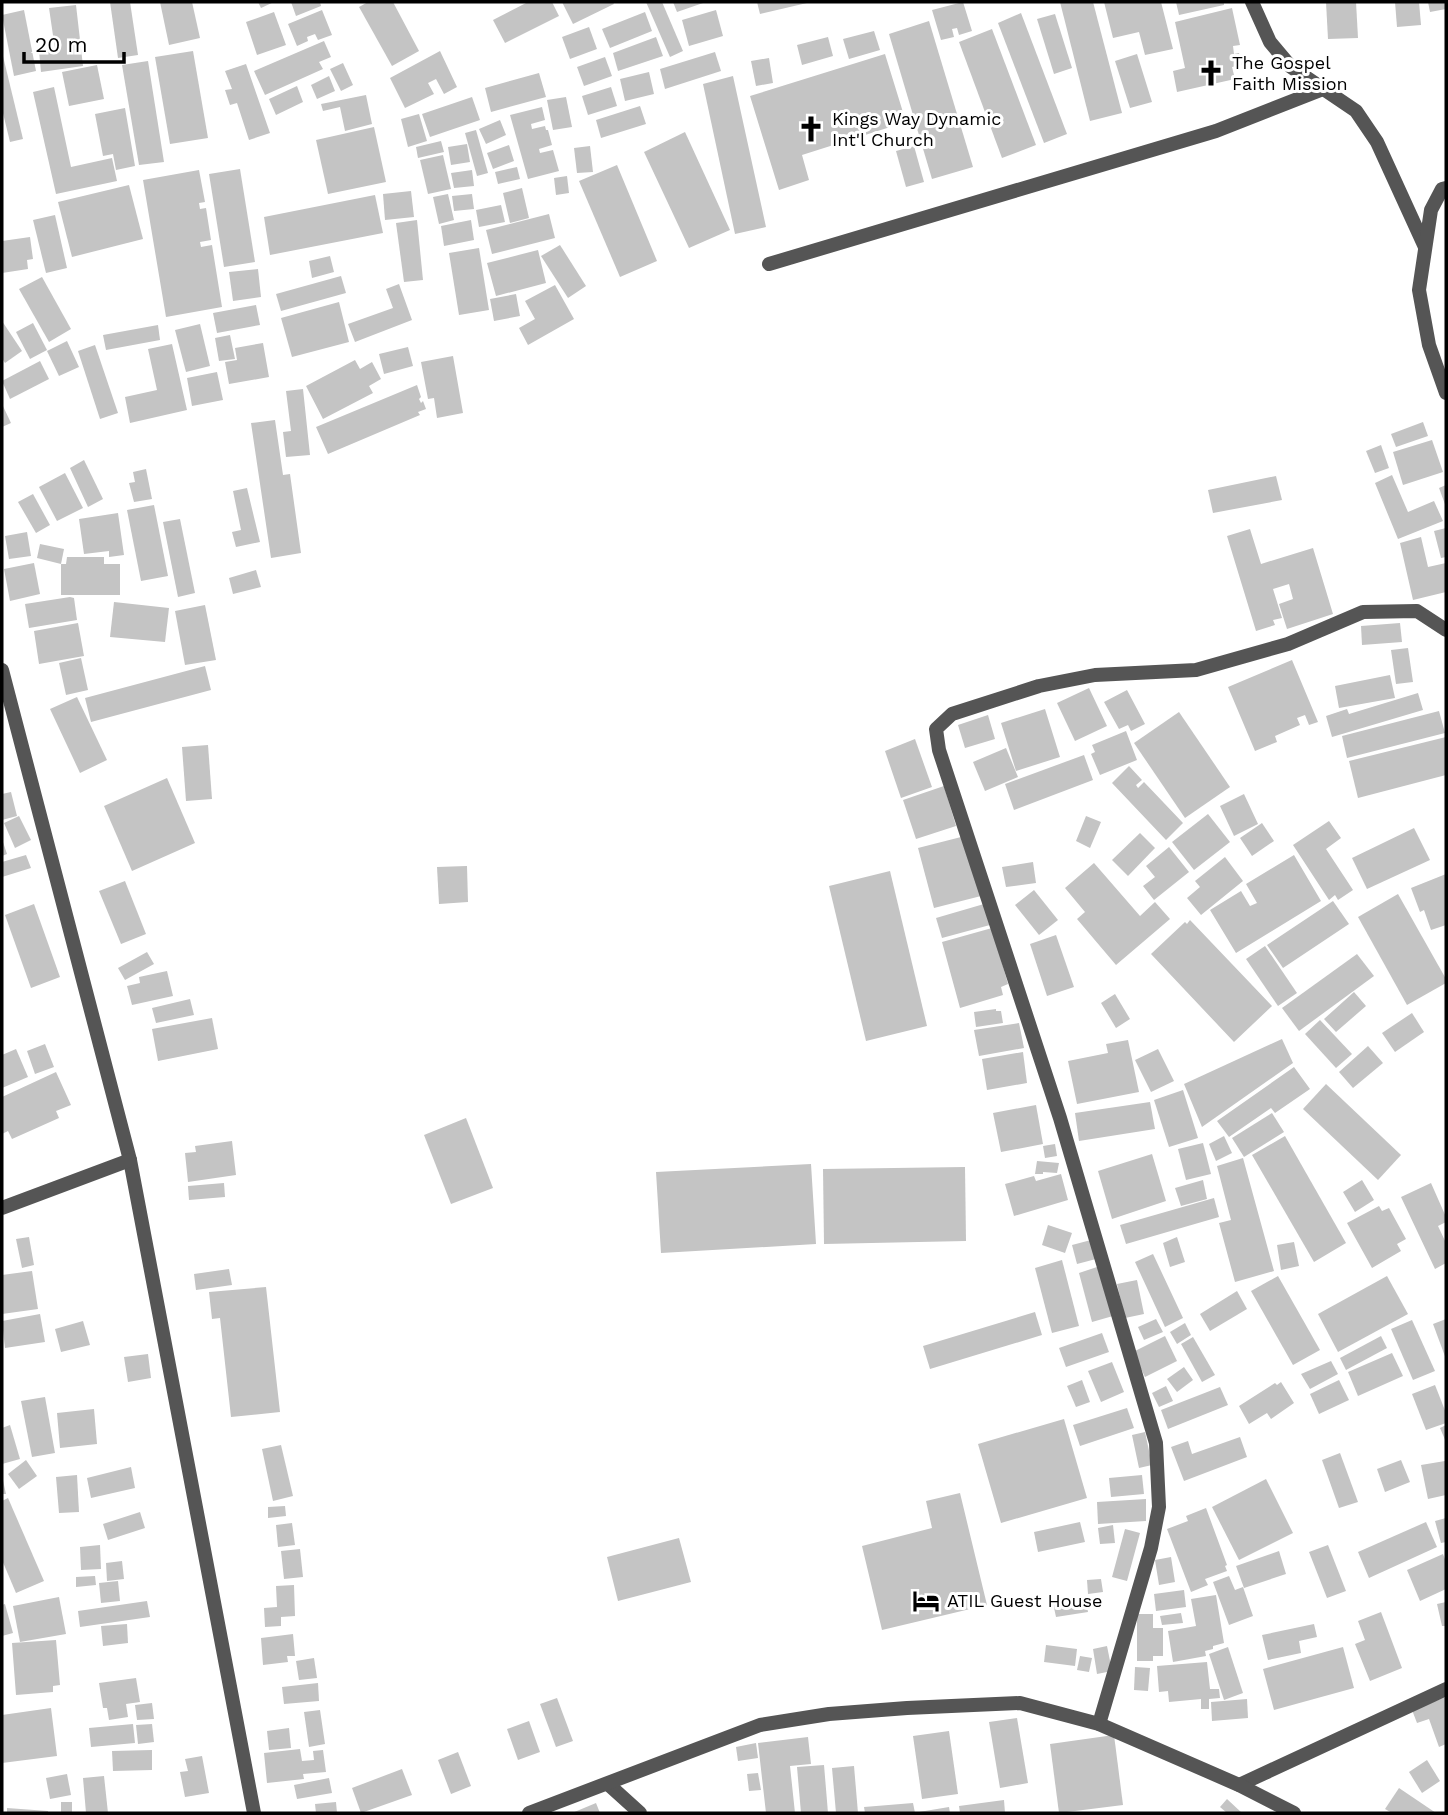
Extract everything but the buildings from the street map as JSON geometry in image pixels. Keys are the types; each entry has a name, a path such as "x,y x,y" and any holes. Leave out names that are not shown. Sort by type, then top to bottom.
{"street":[{"path":"1252,2 1270,42 1291,66 1356,111 1377,142 1425,247"},
{"path":"769,264 1216,131 1323,89"},
{"path":"1446,188 1442,189 1431,210 1419,290 1429,345 1446,393"},
{"path":"1099,1724 1155,1527 1159,1507 1156,1443 1060,1118 939,750 936,729 952,714 1039,686 1095,675 1196,670 1288,644 1363,612 1417,611 1446,630"},
{"path":"2,670 130,1160 254,1813"},
{"path":"2,1208 130,1160"},
{"path":"1239,1785 1446,1689"},
{"path":"529,1813 760,1725 829,1714 1020,1703 1099,1724 1239,1785 1294,1813"},
{"path":"608,1784 640,1813"}],"place":[{"name":"The Gospel Faith Mission","path":"1211,73"},
{"name":"Kings Way Dynamic Int'l Church","path":"811,129"},
{"name":"ATIL Guest House","path":"926,1601"}]}
